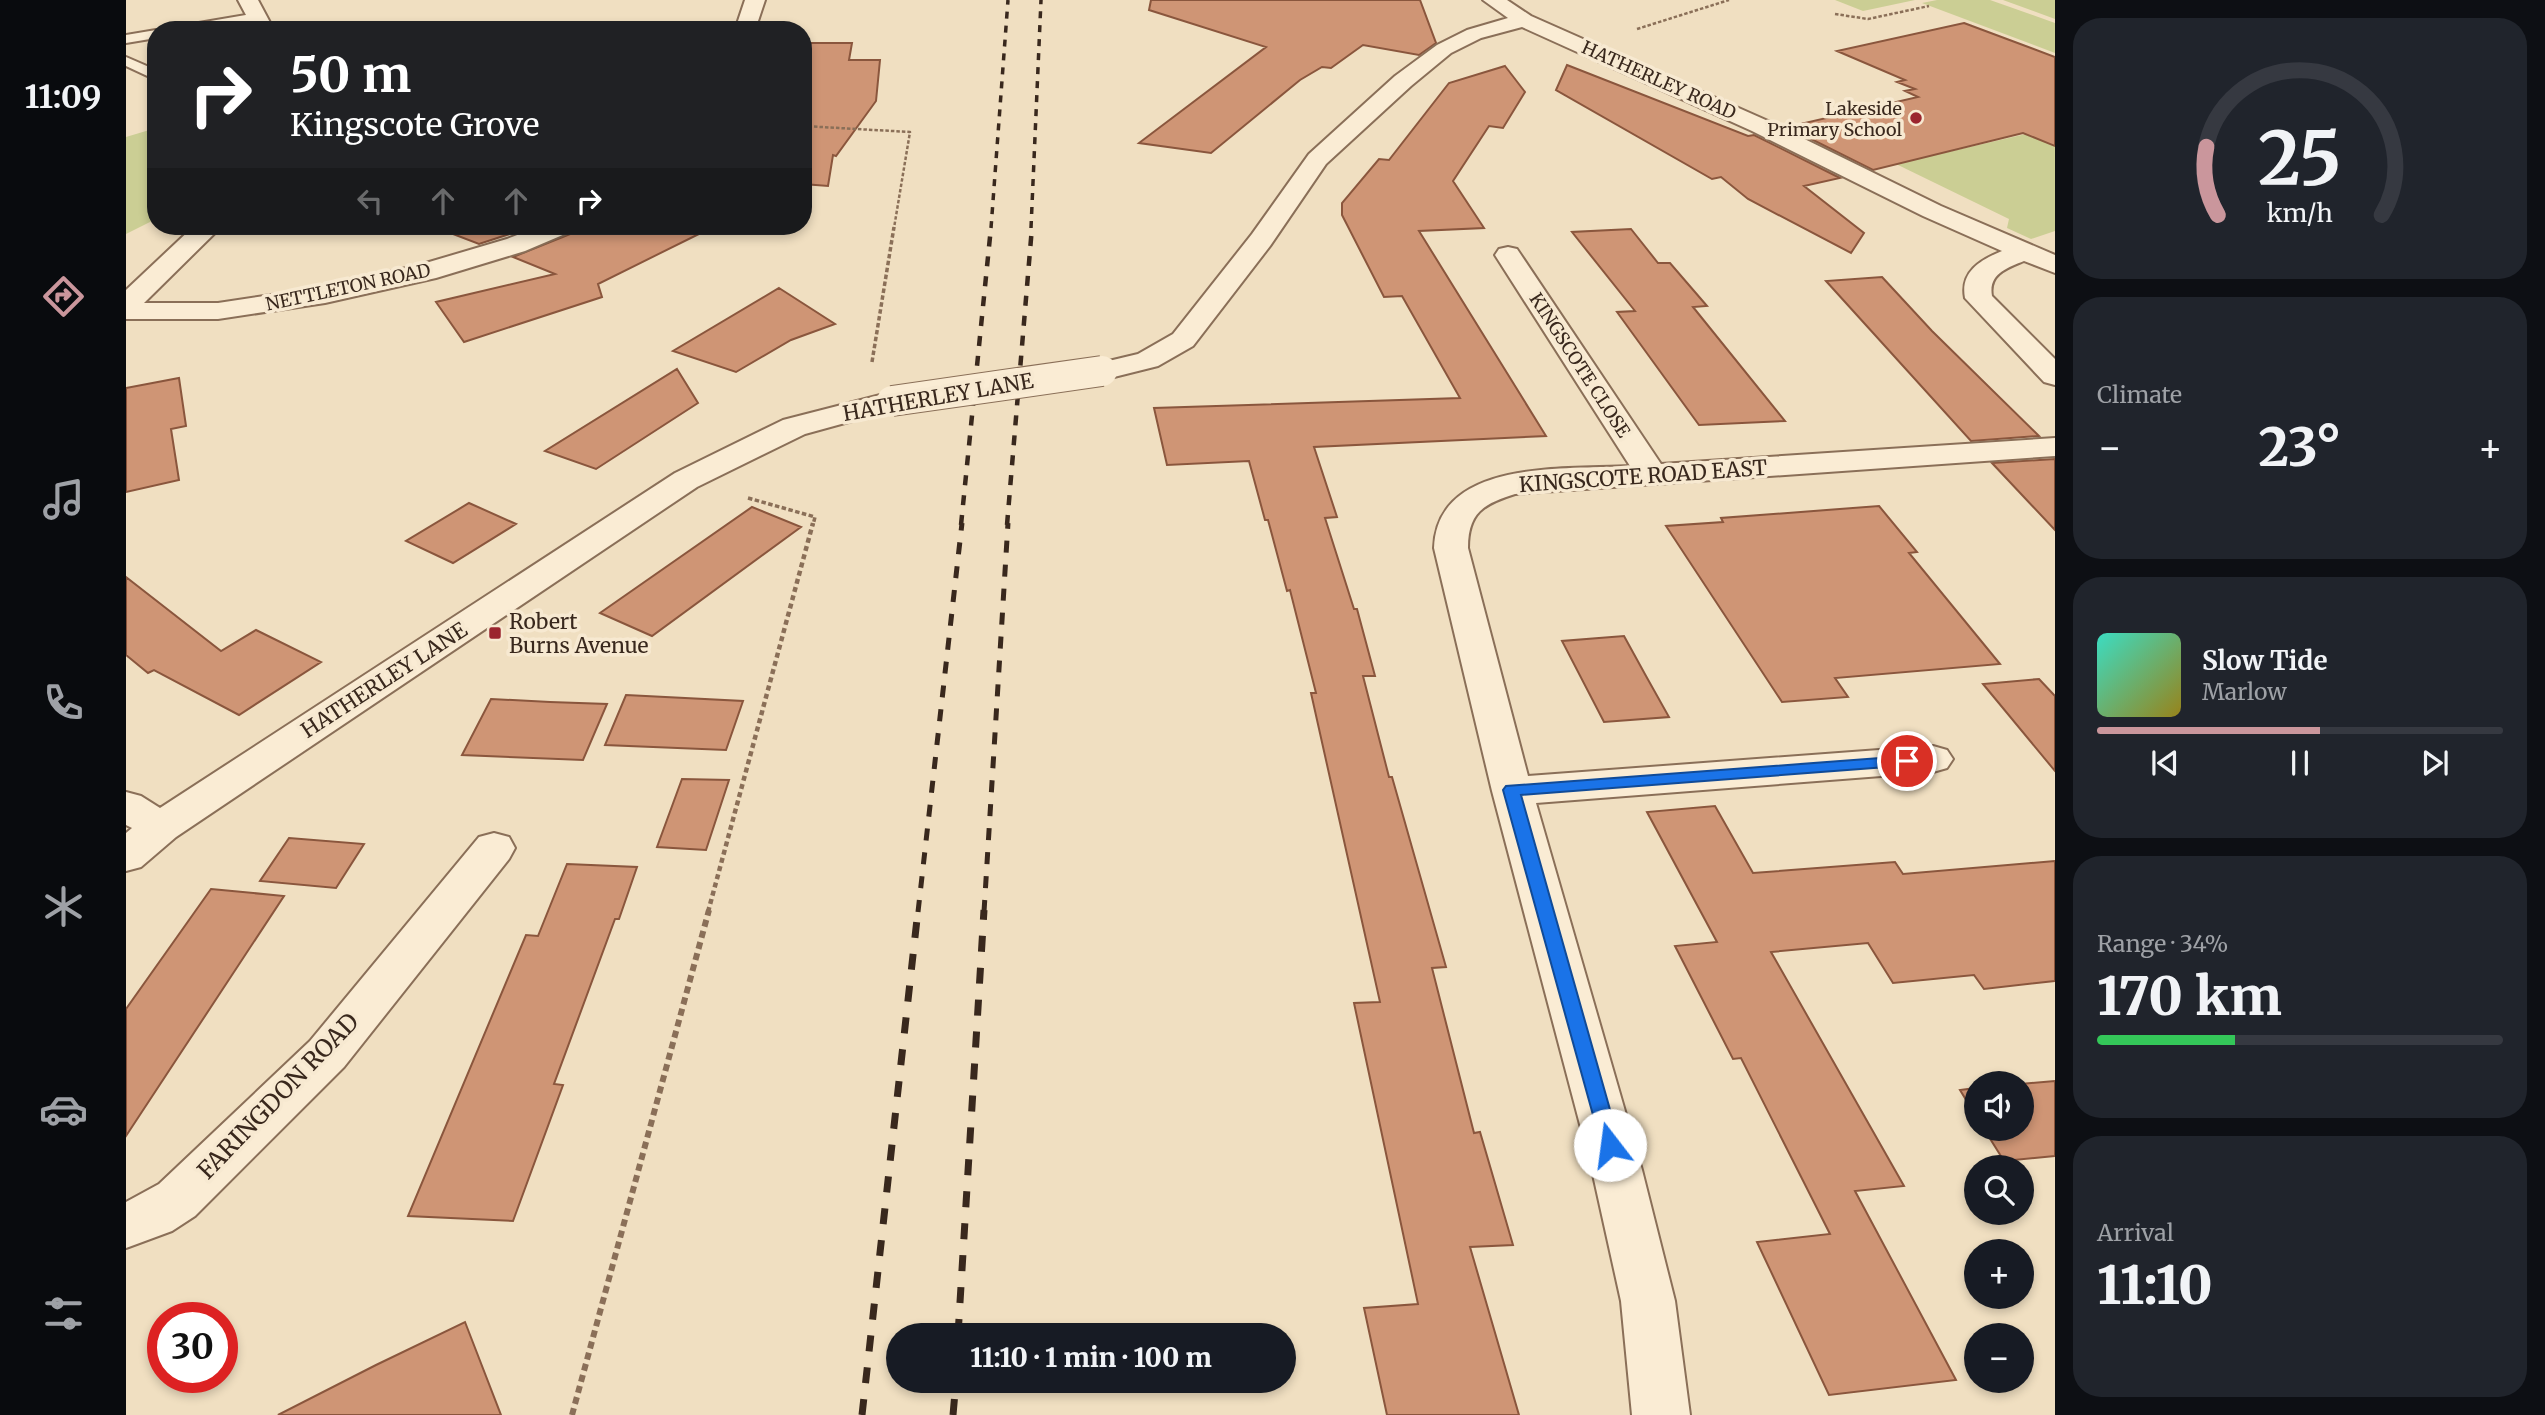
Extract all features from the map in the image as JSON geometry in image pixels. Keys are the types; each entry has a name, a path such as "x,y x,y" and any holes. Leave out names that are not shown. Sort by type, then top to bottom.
{"street":[{"path":"748,21 755,0"},
{"name":"HATHERLEY ROAD","path":"1493,0 1524,20 1760,126 1932,211 2055,265"},
{"name":"HATHERLEY LANE","path":"126,856 161,827 686,480 794,427 878,404 1102,370 1148,360 1184,340 1261,240 1317,159 1403,81 1444,50 1493,28 1524,20"},
{"path":"126,305 200,235"},
{"name":"NETTLETON ROAD","path":"126,311 218,311 325,295 438,269 541,235"},
{"path":"2024,251 1987,268 1976,280 1976,289 1979,298 2055,376"},
{"name":"KINGSCOTE CLOSE","path":"1508,255 1651,475"},
{"name":"KINGSCOTE ROAD EAST","path":"1661,1415 1648,1301 1617,1170 1512,790 1451,548 1450,533 1454,519 1476,498 1511,484 2055,447"},
{"path":"1512,790 1933,759"},
{"path":"126,806 161,827"},
{"name":"FARINGDON ROAD","path":"126,1225 154,1215 177,1200 327,1054 494,848"}],"lane":[{"path":"230,21 257,16"},
{"path":"126,39 147,36"},
{"path":"126,61 147,72"}],"path":[{"path":"1579,44 1729,0"},
{"path":"1835,14 1868,19 1929,6"},
{"path":"812,127 909,131 878,404"},
{"path":"572,1415 815,517 686,480"}],"green space":[{"path":"1835,0 1915,0 1863,11"},
{"path":"1937,0 1990,0 2055,23 2055,53 1922,3"},
{"path":"2003,0 2055,0 2055,19"},
{"path":"147,131 147,224 126,234 126,137"},
{"path":"2026,134 2055,146 2055,231 2031,239 2007,228 2009,219 1896,164"}],"building":[{"path":"1151,0 1420,0 1436,43 1419,55 1363,45 1331,68 1322,67 1300,80 1211,153 1139,143 1266,47 1149,10"},
{"path":"1964,23 2055,57 2055,146 2023,133 1873,170 1787,127 1918,97 1905,91 1915,89 1897,82 1905,80 1837,51"},
{"path":"812,43 852,43 849,60 880,60 876,101 836,156 833,155 828,186 812,185"},
{"path":"1567,65 1748,136 1754,135 1840,178 1804,186 1864,233 1851,253 1748,199 1721,177 1712,179 1556,90"},
{"path":"1505,66 1525,92 1503,128 1489,126 1453,181 1484,228 1419,231 1546,436 1314,447 1337,517 1325,518 1354,609 1357,609 1375,676 1363,676 1389,777 1392,777 1446,967 1432,968 1474,1133 1480,1132 1513,1245 1470,1247 1519,1415 1387,1415 1364,1308 1418,1304 1354,1003 1380,1002 1311,693 1316,693 1290,590 1287,591 1249,461 1167,465 1154,408 1460,398 1402,296 1384,297 1342,215 1342,203 1379,159 1389,160 1449,83"},
{"path":"1631,229 1658,263 1670,263 1707,306 1693,307 1785,421 1699,425 1617,312 1635,311 1572,232"},
{"path":"456,235 506,235 479,244"},
{"path":"568,235 697,235 598,284 602,297 464,342 436,302 555,274 513,257"},
{"path":"1882,277 1932,331 2039,436 1971,441 1826,281"},
{"path":"779,288 835,324 791,340 736,372 673,351"},
{"path":"677,369 698,403 596,469 545,451"},
{"path":"179,378 186,426 171,429 179,480 126,492 126,388"},
{"path":"2055,459 2055,530 1992,463"},
{"path":"469,503 516,524 453,563 406,541"},
{"path":"1879,506 1917,552 1909,553 2000,664 1835,678 1848,697 1782,702 1666,526 1723,522 1721,518"},
{"path":"752,507 801,527 652,636 600,613"},
{"path":"126,577 221,651 256,630 321,662 239,715 154,670 148,673 126,655"},
{"path":"1624,636 1669,717 1604,722 1562,641"},
{"path":"2039,679 2055,696 2055,771 1983,684"},
{"path":"626,695 743,701 726,750 605,745"},
{"path":"491,699 607,704 583,760 462,755"},
{"path":"682,779 729,780 706,850 657,847"},
{"path":"1715,806 1753,873 1895,862 1903,874 2055,861 2055,981 1984,989 1974,975 1893,983 1868,943 1771,952 1904,1186 1855,1191 1956,1380 1829,1395 1757,1242 1830,1234 1741,1058 1733,1059 1675,946 1717,942 1647,812"},
{"path":"289,838 364,844 336,888 260,881"},
{"path":"567,864 637,867 554,1084 563,1085 513,1221 408,1216 526,935 538,936"},
{"path":"211,889 284,896 126,1136 126,1009"},
{"path":"2055,1081 2055,1156 2034,1158 2034,1155 2000,1155 1992,1141 2034,1141 2034,1083"},
{"path":"465,1322 501,1415 278,1415 376,1365"}],"railway":[{"path":"991,228 1008,0"},
{"path":"1031,228 1041,0"},
{"path":"961,525 991,227"},
{"path":"1007,525 1032,227"},
{"path":"918,912 962,523"},
{"path":"984,912 1008,523"},
{"path":"862,1415 918,910"},
{"path":"959,1323 984,910"},
{"path":"953,1415 955,1393"}],"place":[{"name":"Lakeside Primary School","path":"1916,118"},
{"name":"Robert Burns Avenue","path":"495,633"}],"route":[{"path":"1610,1145 1512,790 1907,761"}]}
